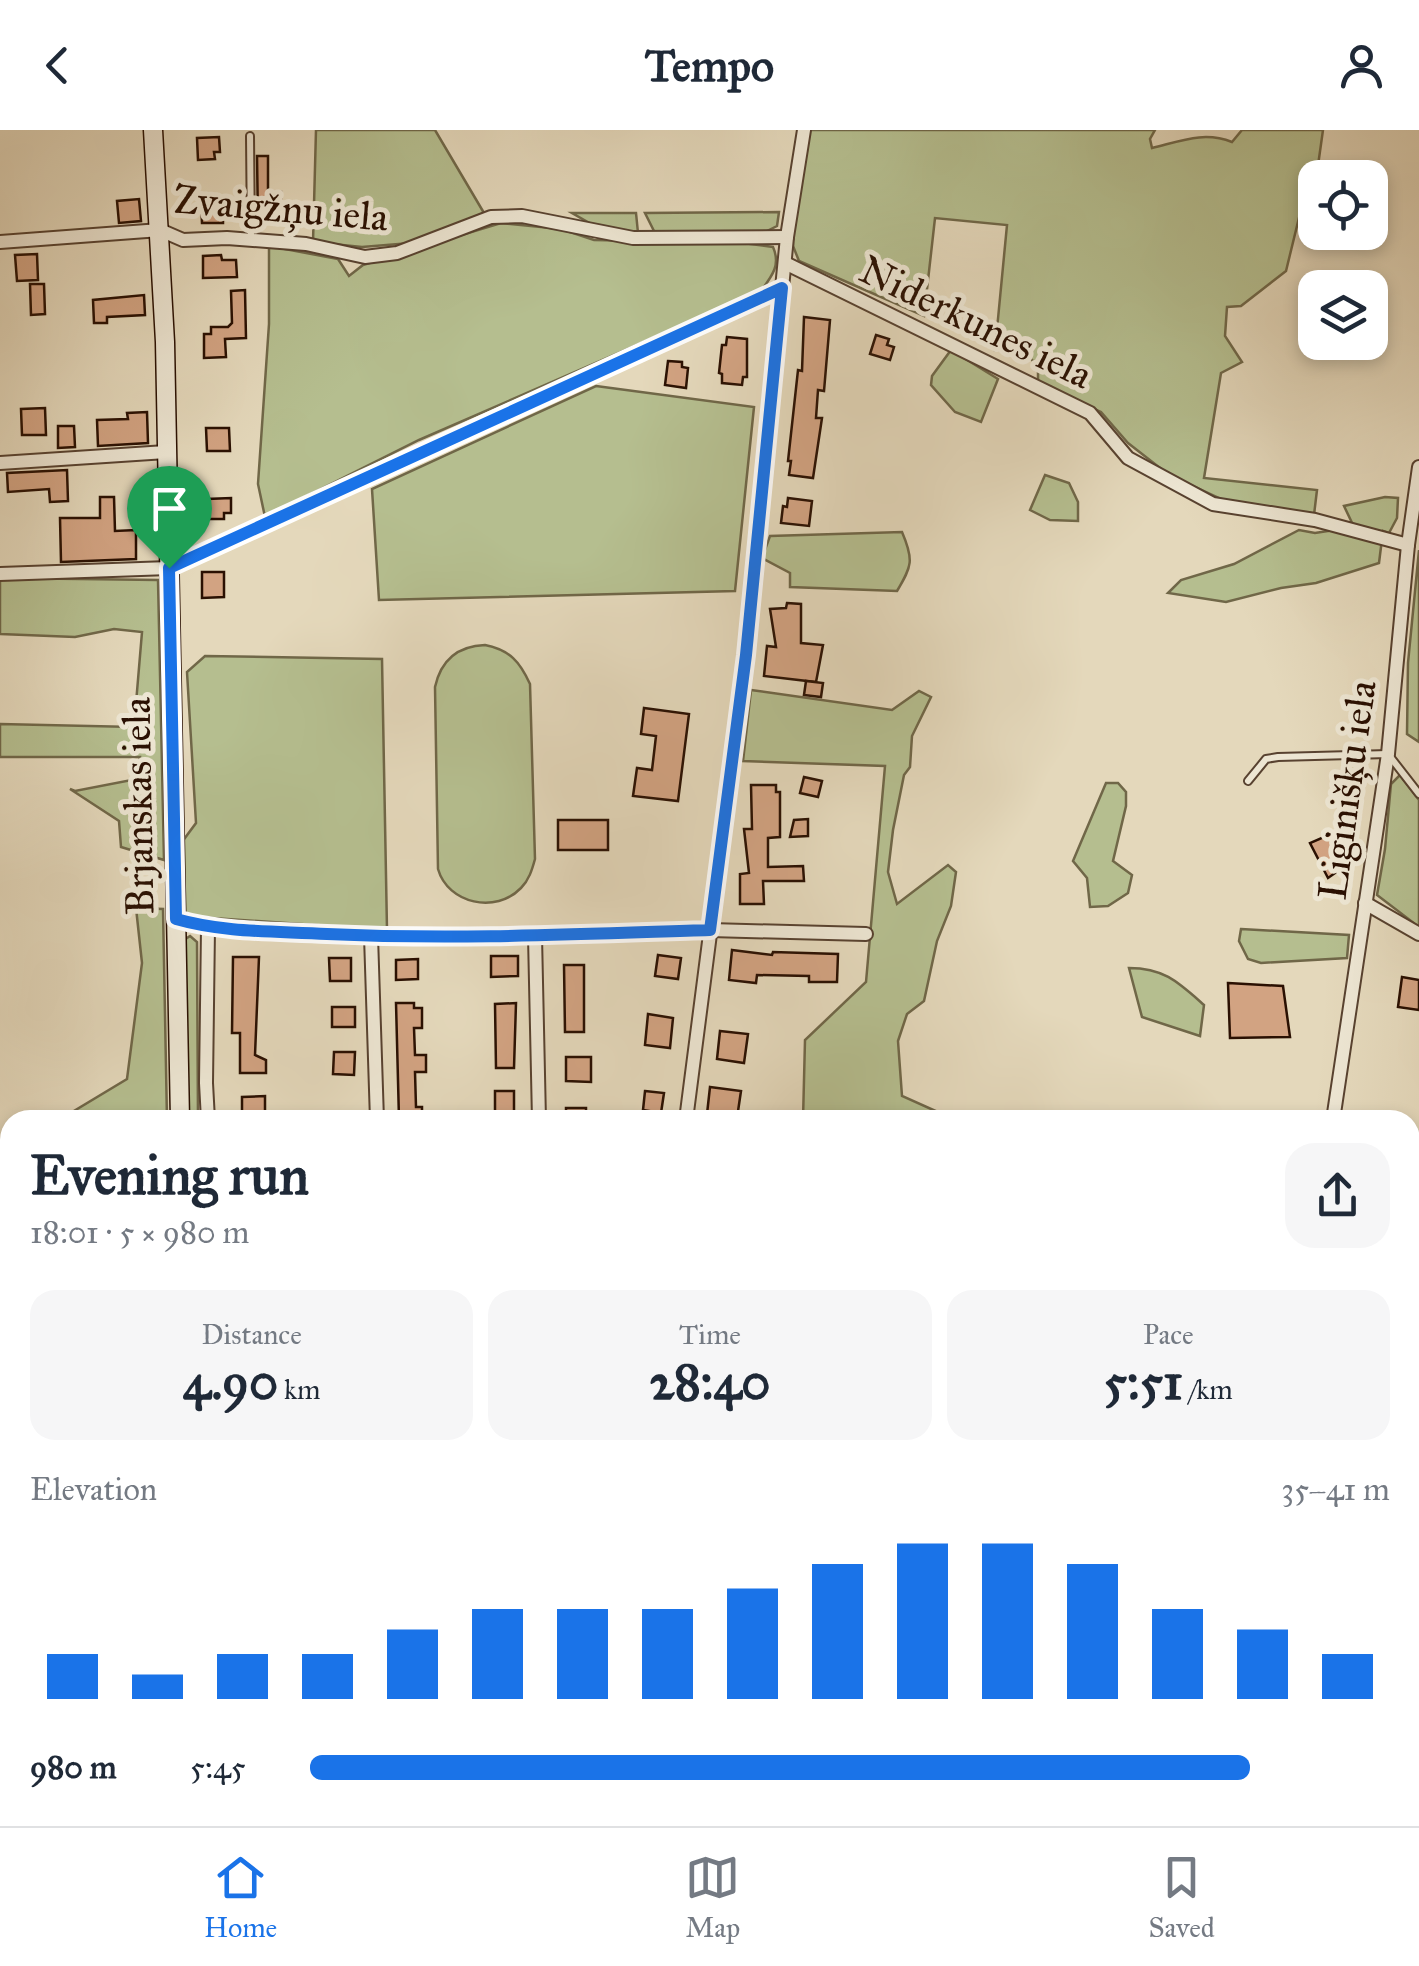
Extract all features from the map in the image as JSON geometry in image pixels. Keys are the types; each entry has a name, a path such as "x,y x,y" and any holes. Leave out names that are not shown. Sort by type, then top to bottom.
{"main road":[{"name":"Brjanskas iela","path":"153,130 160,230 180,1110"}],"street":[{"path":"687,1110 746,655 782,288 804,130"},
{"name":"Zvaigžņu iela","path":"0,242 160,230 183,240 306,244 365,257 397,253 492,217 522,216 633,238 788,238"},
{"name":"Niderkunes iela","path":"785,263 1090,413 1128,458 1213,504 1315,520 1408,545"},
{"path":"0,574 169,568 782,288"},
{"path":"0,463 166,452"},
{"name":"Liginišķu iela","path":"1334,1110 1388,754 1419,467"},
{"path":"1365,903 1419,934"},
{"path":"176,919 208,928 371,936 710,930 866,934"},
{"path":"207,1110 208,928"},
{"path":"371,936 377,1110"},
{"path":"536,936 539,1110"}],"lane":[{"path":"250,136 251,240"},
{"path":"1248,781 1266,759 1388,754 1419,794"}],"green space":[{"path":"316,130 435,130 484,213 411,243 362,247 313,242"},
{"path":"810,130 1155,130 1150,139 1152,148 1202,137 1232,142 1242,130 1323,130 1319,160 1298,160 1298,222 1286,271 1241,306 1227,307 1225,336 1242,362 1221,373 1204,478 1317,490 1314,515 1225,501 1169,475 1128,443 1101,412 1038,383 1038,366 1023,351 995,350 1007,225 935,218 924,316 799,261 793,233"},
{"path":"779,212 777,226 765,232 654,231 645,213"},
{"path":"572,213 636,213 638,233 593,225"},
{"path":"501,223 561,229 594,240 773,247 776,265 761,291 419,440 265,517 258,484 269,324 269,246 338,259 349,276 363,265"},
{"path":"951,350 998,379 981,422 955,412 931,385 932,376"},
{"path":"596,386 754,407 735,591 379,600 372,489"},
{"path":"1045,475 1069,483 1078,502 1078,521 1050,520 1030,510"},
{"path":"1398,498 1397,518 1389,533 1383,531 1379,563 1316,583 1226,602 1168,593 1181,580 1234,564 1299,530 1315,533 1354,527 1344,506"},
{"path":"902,532 910,563 897,591 790,587 790,573 762,558 770,536"},
{"path":"1419,550 1419,742 1407,734 1408,663"},
{"path":"0,578 158,580 164,860 121,847 119,821 70,789 137,779 140,757 0,757 0,724 134,727 142,632 114,629 75,637 0,634"},
{"path":"485,645 513,658 530,684 535,859 521,888 511,896 486,903 452,890 438,869 435,687 452,656"},
{"path":"205,656 382,659 387,930 183,916 182,842 196,823 187,672"},
{"path":"751,690 892,710 919,691 931,697 912,736 910,767 904,775 888,872 897,904 948,865 956,872 951,906 937,941 924,1001 907,1014 898,1041 902,1096 933,1110 803,1110 805,1040 866,982 885,766 743,761"},
{"path":"1400,775 1419,800 1419,927 1377,895 1391,784"},
{"path":"1106,783 1118,783 1126,792 1113,861 1132,875 1128,893 1108,906 1090,907 1087,878 1073,861"},
{"path":"136,908 163,909 167,1110 76,1110 127,1079 142,963"},
{"path":"1241,929 1349,935 1347,958 1261,963 1248,959 1239,941"},
{"path":"190,936 197,942 198,1110 187,1110 184,940"},
{"path":"1129,968 1170,978 1204,1005 1200,1036 1142,1017"}],"building":[{"path":"219,137 220,152 214,152 215,159 198,160 197,138"},
{"path":"257,156 268,156 268,193 281,192 281,222 258,222"},
{"path":"139,199 141,221 119,223 117,201"},
{"path":"223,201 223,223 202,223 201,202"},
{"path":"37,254 38,280 17,281 15,255"},
{"path":"221,255 222,260 236,260 237,277 203,278 203,256"},
{"path":"30,284 44,284 45,314 31,315"},
{"path":"245,290 246,338 225,339 226,357 204,358 204,334 211,334 211,327 228,327 232,323 231,291"},
{"path":"144,295 145,315 107,317 107,323 94,323 93,300"},
{"path":"804,317 830,320 824,391 818,390 816,418 822,418 813,478 789,475 788,461 798,370 802,371"},
{"path":"876,335 889,339 887,345 894,347 890,360 870,354"},
{"path":"727,337 747,339 747,377 743,377 742,385 722,383 722,345 726,345"},
{"path":"668,361 682,362 682,367 688,368 686,388 665,385"},
{"path":"45,408 46,435 22,435 21,409"},
{"path":"147,412 148,443 98,446 97,420 128,419 127,413"},
{"path":"58,426 74,426 75,447 58,448"},
{"path":"206,428 229,428 230,451 207,451"},
{"path":"67,470 68,501 50,502 49,489 8,492 7,473"},
{"path":"100,497 114,497 115,531 136,530 136,559 61,562 60,518 100,518"},
{"path":"231,498 231,513 224,513 224,519 208,519 207,499"},
{"path":"788,498 812,501 809,526 781,523"},
{"path":"202,572 224,572 224,597 202,598"},
{"path":"787,603 801,604 801,643 823,645 816,682 764,676 767,646 776,647 770,609 786,608"},
{"path":"806,681 823,683 821,697 804,695"},
{"path":"644,708 689,714 678,801 633,796 637,768 652,770 656,736 641,734"},
{"path":"804,777 822,781 818,797 800,793"},
{"path":"751,785 776,785 776,792 780,792 780,837 768,838 768,867 803,866 804,881 763,881 764,904 740,904 740,874 749,873 744,829 752,829"},
{"path":"808,819 808,836 790,837 794,820"},
{"path":"558,820 608,820 608,850 558,850"},
{"path":"1340,830 1348,864 1328,878 1310,843"},
{"path":"732,950 772,955 838,954 837,982 809,982 809,976 757,975 756,983 729,980"},
{"path":"658,955 681,958 678,979 655,976"},
{"path":"491,956 518,956 518,976 491,977"},
{"path":"233,957 259,957 255,1055 266,1060 266,1073 240,1073 240,1033 232,1033"},
{"path":"329,958 351,958 351,981 330,981"},
{"path":"418,959 418,979 396,980 396,960"},
{"path":"564,965 584,965 584,1032 565,1032"},
{"path":"1402,977 1419,980 1419,1010 1398,1007"},
{"path":"1228,983 1283,986 1290,1037 1230,1038"},
{"path":"396,1003 414,1003 414,1008 422,1008 422,1028 414,1028 415,1055 426,1055 426,1072 415,1072 416,1107 422,1110 399,1110"},
{"path":"516,1003 514,1068 496,1068 495,1004"},
{"path":"332,1007 355,1007 355,1027 332,1027"},
{"path":"648,1014 673,1018 670,1048 645,1045"},
{"path":"720,1031 748,1034 744,1063 717,1059"},
{"path":"334,1052 355,1052 354,1075 333,1074"},
{"path":"566,1057 591,1057 591,1082 566,1081"},
{"path":"710,1087 741,1091 738,1110 707,1110"},
{"path":"495,1091 514,1091 514,1110 495,1110"},
{"path":"645,1091 664,1093 661,1110 643,1110"},
{"path":"265,1096 265,1110 242,1110 242,1097"}],"route":[{"path":"782,288 746,655 710,930 371,936 208,928 176,919 169,568 782,288"}]}
